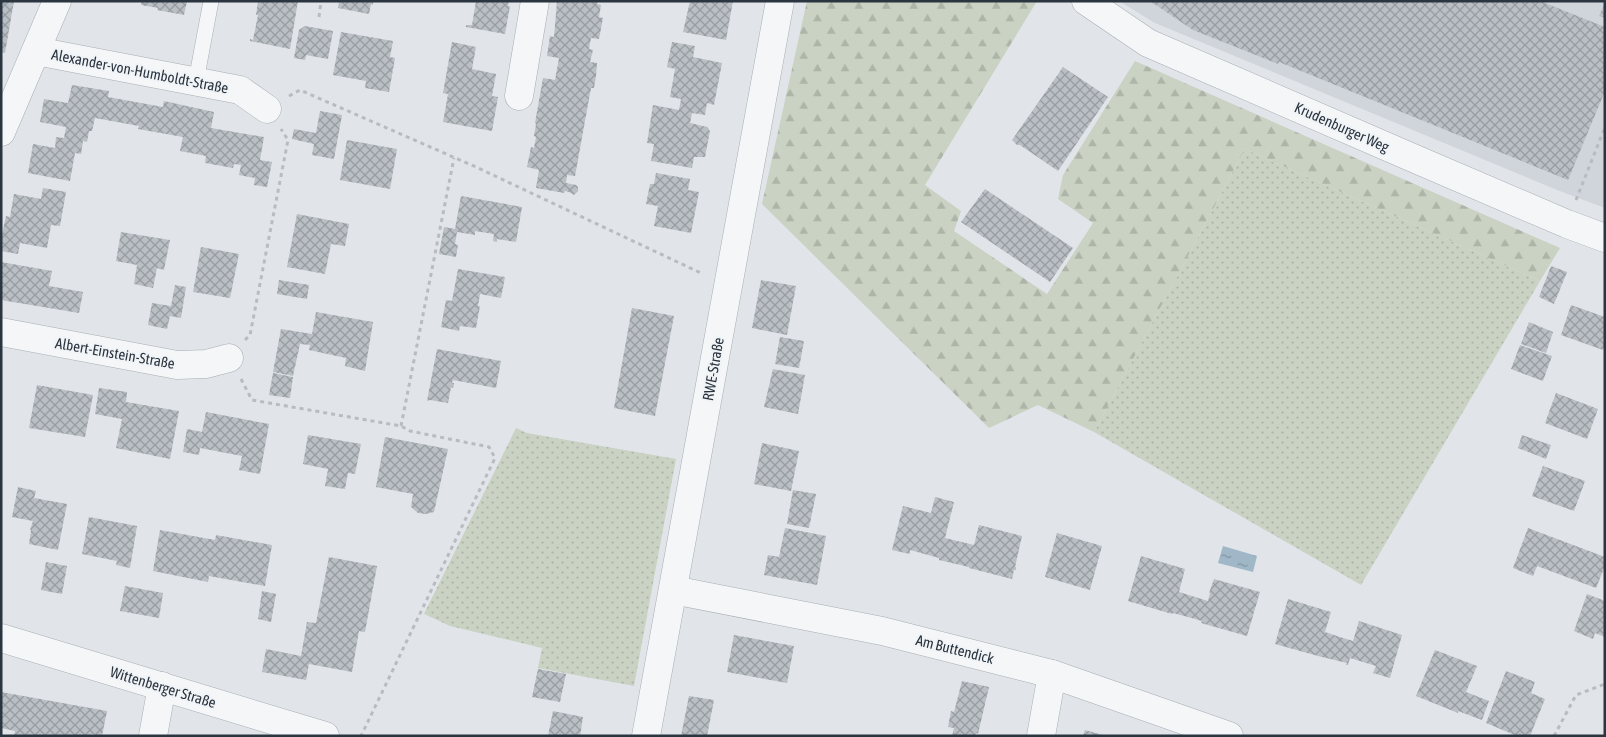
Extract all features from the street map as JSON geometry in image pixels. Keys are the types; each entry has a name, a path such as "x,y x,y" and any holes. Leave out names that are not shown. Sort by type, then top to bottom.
{"street":[{"name":"Alexander-von-Humboldt-Straße","path":"1,132 56,1"},
{"path":"519,96 535,1"},
{"name":"RWE-Straße","path":"646,736 780,1"},
{"name":"Krudenburger Weg","path":"1086,1 1148,43 1567,224 1605,238"},
{"name":"Alexander-von-Humboldt-Straße","path":"36,51 240,90 268,109"},
{"name":"Albert-Einstein-Straße","path":"1,332 177,365 206,364 229,358"},
{"name":"Am Buttendick","path":"673,590 882,631 1052,674 1212,728 1229,736"},
{"name":"Wittenberger Straße","path":"1,638 325,736"},
{"path":"1041,736 1052,674"},
{"path":"153,736 162,686"}],"lane":[{"path":"196,81 210,1"}],"path":[{"path":"319,17 321,1"},
{"path":"361,736 495,458 489,447 410,431 401,426 252,400 229,358 250,335 288,140 268,109 300,90 454,158 728,286"},
{"path":"1567,224 1605,127"},
{"path":"401,426 454,158"},
{"path":"1554,736 1576,695 1605,684"}],"shaded area":[{"path":"1119,1 1605,1 1605,208 1557,190 1155,23"}],"green space":[{"path":"807,1 1037,1 925,185 961,211 954,231 1047,294 1093,223 1058,199 1063,175 1135,61 1560,248 1540,281 1245,149 1094,432 1038,405 989,428 762,204"},
{"path":"1245,149 1540,281 1361,585 1094,432"},
{"path":"516,428 527,433 676,459 634,686 538,668 542,648 450,626 424,614"}],"water":[{"path":"1223,546 1257,556 1253,572 1218,563"}],"building":[{"path":"1,1 14,1 5,53 1,52"},
{"path":"141,1 187,1 184,15 141,5"},
{"path":"258,1 298,1 290,49 250,41 250,39 253,40 258,15 256,15"},
{"path":"339,1 373,1 373,5 371,4 369,14 338,8"},
{"path":"476,1 509,1 508,6 510,6 505,34 466,27 466,25 472,25"},
{"path":"557,1 598,1 597,4 601,5 599,17 603,18 599,39 591,38 589,49 593,50 590,62 597,63 596,76 594,88 591,88 575,176 567,175 566,183 578,187 578,191 574,195 565,191 564,193 536,188 539,170 527,167 531,147 534,148 536,137 534,136 535,123 543,78 555,80 559,58 547,56 550,36 554,37"},
{"path":"690,1 733,1 726,40 683,32"},
{"path":"1150,1 1540,1 1605,27 1605,91 1568,180 1279,62 1278,64 1193,30"},
{"path":"1605,3 1605,18 1599,16"},
{"path":"305,26 333,31 328,59 306,55 305,60 294,58 299,30"},
{"path":"341,32 393,41 390,57 395,58 389,92 365,88 366,81 333,75"},
{"path":"452,42 476,47 472,69 496,74 492,96 498,97 492,131 443,122 448,94 443,93"},
{"path":"672,42 695,46 693,57 722,63 714,105 707,103 705,115 692,113 690,123 707,127 710,131 705,157 694,157 692,168 651,161 654,144 647,143 653,105 679,110 681,99 670,97 675,69 667,67"},
{"path":"1063,67 1108,97 1058,171 1012,140"},
{"path":"72,85 109,91 108,97 163,107 164,101 214,112 211,128 264,137 260,160 272,162 267,187 254,185 255,178 239,175 241,165 234,164 233,168 205,163 206,156 180,151 183,137 138,129 139,126 95,118 92,131 89,131 87,142 83,141 81,154 75,153 70,181 28,173 33,144 55,148 56,137 64,138 66,127 40,122 44,99 68,103"},
{"path":"320,111 342,115 334,159 312,155 314,144 292,139 294,129 316,133"},
{"path":"347,140 397,149 390,189 340,180"},
{"path":"656,173 690,179 688,190 699,192 691,233 654,226 658,206 646,204 650,184 654,184"},
{"path":"43,188 66,192 60,226 51,225 47,248 20,243 18,254 1,251 1,239 6,216 10,217 14,194 41,199"},
{"path":"985,189 1073,248 1050,282 961,222"},
{"path":"461,196 522,207 516,242 497,239 497,242 493,241 494,234 475,231 475,235 457,232 455,244 458,245 456,257 439,254 444,227 455,229"},
{"path":"297,214 349,224 345,246 331,244 325,274 287,267"},
{"path":"121,232 170,240 164,270 157,268 153,288 134,284 137,265 116,261"},
{"path":"201,247 239,254 230,298 193,292"},
{"path":"1,262 52,271 49,286 83,292 79,313 1,300"},
{"path":"1551,266 1567,272 1554,304 1539,297"},
{"path":"458,269 505,277 501,298 480,294 476,328 460,326 459,331 441,327 446,300 452,301"},
{"path":"279,280 309,285 307,299 277,294"},
{"path":"761,280 796,286 787,335 752,328"},
{"path":"175,285 186,287 181,318 170,316 167,329 148,325 152,303 171,306"},
{"path":"1571,305 1605,317 1605,345 1603,350 1561,335"},
{"path":"632,308 674,316 655,416 614,408"},
{"path":"316,312 373,322 365,371 345,366 346,358 309,350 310,345 300,344 293,376 273,372 281,329 312,334"},
{"path":"1529,322 1553,332 1546,353 1521,344"},
{"path":"780,337 804,341 799,368 775,364"},
{"path":"1520,345 1552,356 1543,381 1511,369"},
{"path":"437,349 501,361 496,388 453,380 453,388 451,387 448,403 427,401"},
{"path":"773,369 805,375 798,414 764,407"},
{"path":"273,373 293,377 290,398 269,395"},
{"path":"37,385 93,395 85,437 29,428"},
{"path":"99,388 127,392 126,402 179,411 170,459 116,448 122,419 95,414"},
{"path":"1556,393 1598,409 1587,439 1545,423"},
{"path":"206,412 269,424 260,474 239,470 242,456 200,448 199,455 183,452 187,429 202,432"},
{"path":"308,435 361,444 355,474 348,473 345,489 325,486 328,469 303,464"},
{"path":"1522,435 1551,445 1546,459 1518,448"},
{"path":"385,437 448,449 434,512 418,513 411,507 413,494 376,487"},
{"path":"762,443 799,451 791,491 754,484"},
{"path":"1543,466 1585,481 1574,511 1532,496"},
{"path":"18,487 36,491 34,498 67,504 58,550 29,544 33,521 12,517"},
{"path":"793,490 816,494 809,528 787,524"},
{"path":"935,497 954,502 945,538 974,545 979,525 1022,536 1015,567 1016,570 1014,570 1012,579 939,560 939,558 910,550 910,554 892,550 903,506 931,513"},
{"path":"89,517 137,526 130,568 116,565 117,561 82,554"},
{"path":"785,528 826,536 817,585 764,575 768,555 779,557"},
{"path":"1528,528 1605,557 1605,566 1596,588 1537,566 1533,576 1513,568"},
{"path":"160,530 215,540 216,535 272,545 265,586 209,576 208,582 153,571"},
{"path":"1057,533 1102,546 1090,590 1045,577"},
{"path":"1141,556 1185,569 1179,592 1208,601 1214,579 1260,592 1247,636 1201,623 1202,621 1128,601"},
{"path":"329,557 377,566 365,632 359,631 352,672 309,664 306,680 262,672 266,649 301,656 307,622 316,623"},
{"path":"46,562 67,566 62,594 41,590"},
{"path":"125,586 163,593 159,618 120,611"},
{"path":"262,591 276,594 271,622 258,619"},
{"path":"1587,594 1605,601 1605,637 1595,633 1593,639 1574,631"},
{"path":"1288,599 1331,612 1325,632 1340,637 1353,641 1359,621 1402,635 1390,678 1373,673 1376,666 1350,658 1348,665 1346,665 1347,663 1275,644"},
{"path":"734,635 794,646 787,683 727,672"},
{"path":"1435,650 1477,666 1466,692 1489,701 1482,720 1458,711 1458,713 1416,696"},
{"path":"538,669 566,674 560,702 532,697"},
{"path":"1506,671 1535,682 1531,693 1545,699 1530,736 1517,736 1486,723"},
{"path":"962,681 989,687 978,734 976,733 975,736 952,736 954,728 948,727 951,711 954,712"},
{"path":"1,692 107,711 102,736 91,734 90,736 14,736 15,731 1,728"},
{"path":"689,696 714,700 707,736 681,736"},
{"path":"553,711 583,717 580,736 548,736"},
{"path":"1085,730 1103,735 1103,736 1083,736"}]}
